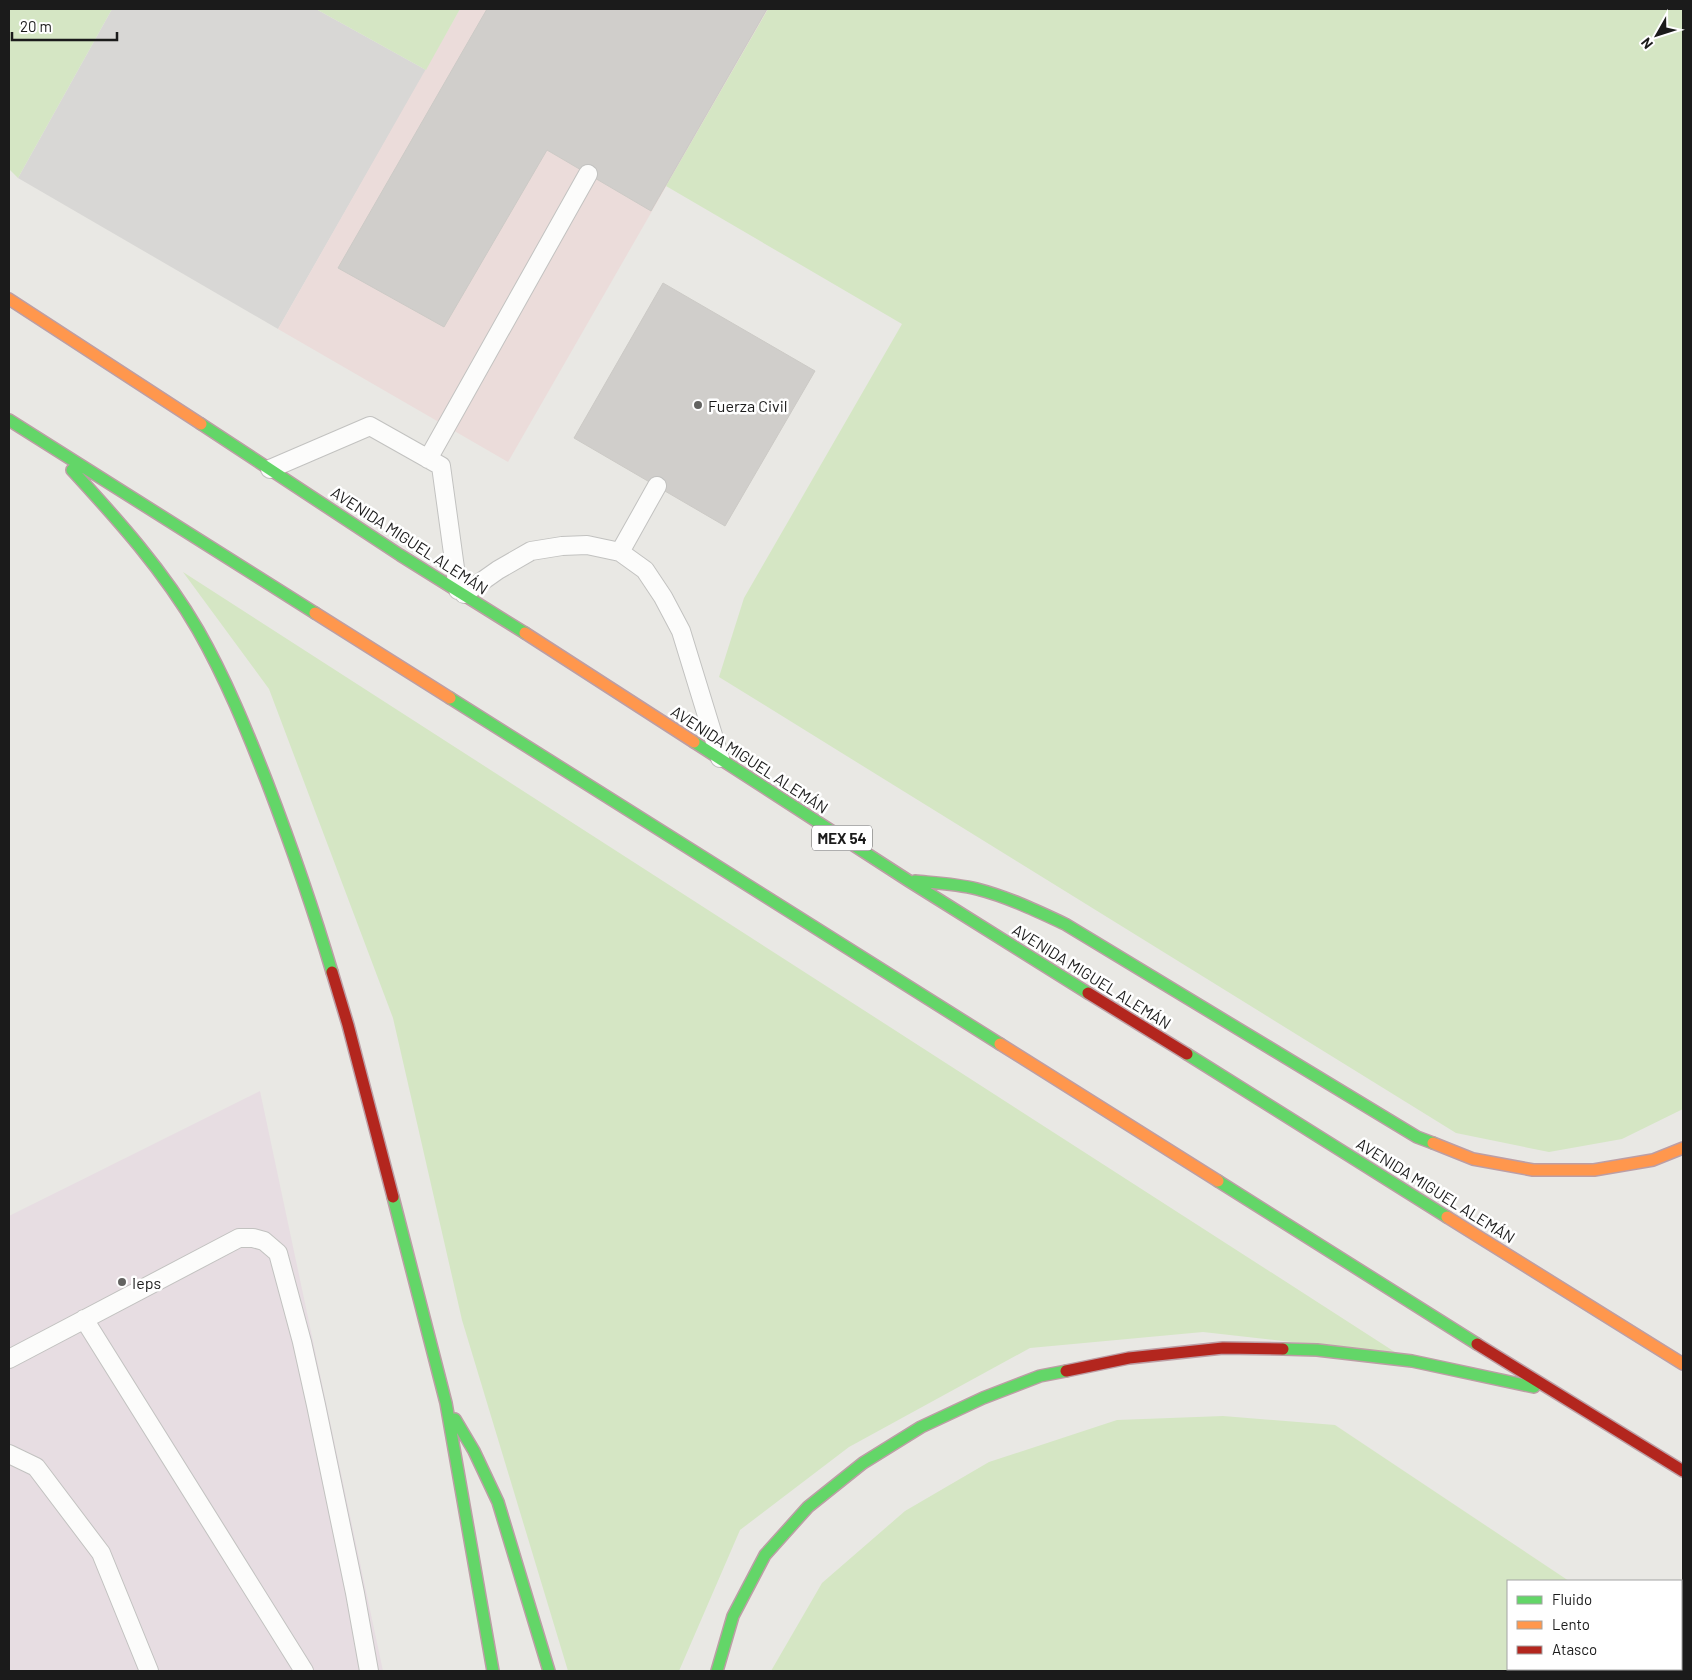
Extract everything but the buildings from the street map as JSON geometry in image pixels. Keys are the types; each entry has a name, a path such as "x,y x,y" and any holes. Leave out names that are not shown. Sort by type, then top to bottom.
{"highway":[{"name":"AVENIDA MIGUEL ALEMÁN","path":"9,299 400,555 461,592 909,880 1683,1364"},
{"path":"9,420 1552,1392 1683,1471"},
{"path":"47,444 129,532 165,580 198,630 216,664 254,749 280,816 317,920 346,1016 446,1402 493,1671"},
{"path":"909,880 947,884 986,892 1027,906 1066,924 1417,1137 1473,1159 1533,1170 1594,1170 1653,1160 1683,1148"},
{"path":"717,1671 733,1616 765,1555 808,1507 863,1463 921,1427 983,1398 1040,1376 1130,1358 1223,1348 1317,1350 1412,1361 1552,1392"},
{"path":"446,1402 474,1451 498,1502 549,1671"}],"lane":[{"path":"428,459 588,174"},
{"path":"270,469 370,426 441,466 461,592 531,550 562,546 587,546 620,552 645,570 664,597 681,631 720,758"},
{"path":"620,552 657,486"},
{"path":"9,1358 239,1238 252,1238 264,1241 278,1253 302,1342 316,1405 356,1593 369,1671"},
{"path":"84,1320 304,1671"},
{"path":"9,1454 36,1467 101,1552 149,1671"}],"shaded area":[{"path":"112,9 316,9 426,70 278,329 18,178"},
{"path":"460,9 768,9 508,462 278,329"},
{"path":"260,1091 383,1671 9,1671 9,1216"}],"green space":[{"path":"9,9 112,9 18,178 9,169"},
{"path":"316,9 460,9 426,70"},
{"path":"768,9 1683,9 1683,1109 1622,1139 1549,1152 1456,1133 719,677 744,598 902,324 666,186"},
{"path":"183,572 1398,1354 1203,1332 1030,1348 849,1447 740,1530 679,1671 568,1671 462,1320 393,1018 269,689"},
{"path":"1223,1416 1335,1425 1568,1580 1507,1580 1507,1670 1682,1670 1682,1656 1683,1671 771,1671 822,1583 905,1511 989,1462 1117,1420"}],"traffic: fast":[{"path":"9,420 315,613"},
{"path":"201,424 400,555 525,633"},
{"path":"72,470 123,527 170,587 185,608 218,667 252,744 285,829 332,972"},
{"path":"450,698 1000,1044"},
{"path":"694,742 909,881 1088,993"},
{"path":"915,881 962,886 989,892 1065,924 1417,1137 1433,1143"},
{"path":"1187,1054 1447,1217"},
{"path":"1218,1181 1477,1344"},
{"path":"393,1197 446,1403 493,1671"},
{"path":"1283,1349 1317,1350 1412,1361 1534,1387"},
{"path":"717,1671 733,1616 765,1555 808,1507 863,1463 921,1427 983,1398 1040,1376 1066,1371"},
{"path":"455,1419 474,1451 498,1502 549,1671"}],"traffic: slow":[{"path":"9,299 201,424"},
{"path":"315,613 450,698"},
{"path":"525,633 694,742"},
{"path":"1000,1044 1218,1181"},
{"path":"1433,1143 1473,1159 1533,1170 1594,1170 1653,1160 1683,1148"},
{"path":"1447,1217 1683,1364"}],"traffic: jam":[{"path":"332,972 348,1025 393,1197"},
{"path":"1088,993 1187,1054"},
{"path":"1477,1344 1683,1471"},
{"path":"1066,1371 1129,1358 1223,1348 1283,1349"}],"place":[{"name":"Fuerza Civil","path":"698,405"},
{"name":"Ieps","path":"122,1282"}]}
